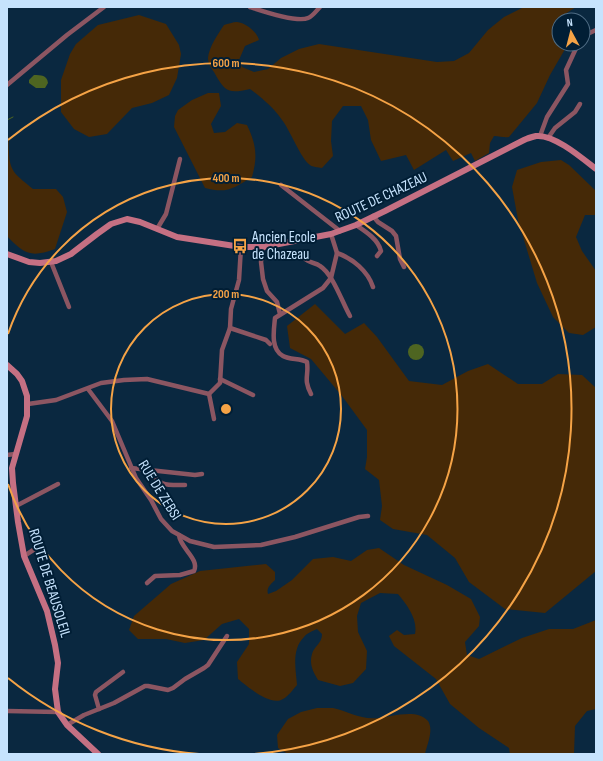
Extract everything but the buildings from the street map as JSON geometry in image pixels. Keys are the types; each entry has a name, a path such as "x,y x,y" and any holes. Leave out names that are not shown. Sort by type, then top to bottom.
{"main road":[{"path":"540,136 548,138 576,154 596,169"},
{"name":"ROUTE DE CHAZEAU","path":"7,254 21,260 40,263 66,258 100,231 119,221 127,219 183,238 241,247 263,247 331,234 356,225 524,140 540,136"},
{"name":"ROUTE DE BEAUSOLEIL","path":"7,365 22,381 27,396 27,416 12,468 12,474 24,556 47,611 53,633 58,663 55,689 58,712 67,725 98,754"}],"street":[{"path":"7,85 67,35 104,7"},
{"path":"250,7 302,20 312,16 320,7"},
{"path":"540,136 547,117 568,84 566,70 574,52"},
{"path":"548,138 562,121 575,112 580,104"},
{"path":"158,229 166,214 180,159"},
{"path":"281,184 340,231"},
{"path":"373,216 378,222 392,231 396,236 400,259 404,267"},
{"path":"356,225 367,232 378,243 381,251 377,256"},
{"path":"311,394 306,386 308,370 307,362 283,356 277,350 274,340 275,318 323,288 331,278 337,252 331,234"},
{"path":"209,394 220,383 222,350 230,328 231,309 239,280 241,247"},
{"path":"263,247 261,262 263,279 267,292 277,302 280,314"},
{"path":"337,252 346,256 362,269 368,275 373,287"},
{"path":"304,258 309,263 320,266 331,278 350,316"},
{"path":"51,262 69,307"},
{"path":"230,328 266,340 270,344"},
{"path":"220,378 253,395"},
{"path":"28,404 56,400 101,383 124,380 147,379 209,394"},
{"name":"RUE DE ZEBSI","path":"88,388 112,421 132,468 161,519 172,531 190,541 214,547 261,545 295,537 359,516 368,516"},
{"path":"209,394 214,419"},
{"path":"7,455 16,454"},
{"path":"132,468 195,475 202,474"},
{"path":"151,470 155,479 167,485 185,485"},
{"path":"16,506 58,484"},
{"path":"147,583 155,576 188,574 194,571 196,565 180,541 179,535"},
{"path":"24,556 38,547"},
{"path":"67,725 127,697 145,686 168,690 173,688 184,679 204,668 227,636"},
{"path":"99,709 95,695 96,692 123,672"},
{"path":"7,711 58,712"}],"shaded area":[{"path":"524,7 576,7 568,12 551,12 551,52 563,52 550,75 537,103 509,137 494,136 490,143 489,153 475,161 471,153 453,161 446,150 414,170 406,155 381,161 371,140 368,120 361,106 343,106 332,121 331,141 333,156 322,168 310,165 303,157 285,125 272,107 250,89 237,91 228,90 221,84 208,60 212,45 224,25 237,22 251,28 258,37 259,40 245,46 239,60 242,67 254,72 268,69 281,58 299,49 319,44 437,62 454,61 469,53 488,30 504,17"},
{"path":"139,15 166,24 179,45 181,54 177,78 169,95 152,103 132,108 107,134 89,137 74,129 61,112 61,80 70,54 76,44 98,25"},
{"path":"34,75 41,75 46,78 48,83 45,88 36,88 29,83 29,80"},
{"path":"208,93 219,93 221,106 211,124 214,133 225,132 237,123 247,125 254,144 255,163 252,177 230,189 213,190 205,188 174,127 175,116 178,110 192,100"},
{"path":"7,133 9,139 9,158 15,173 33,189 56,189 63,197 67,212 55,249 47,252 34,254 28,253 18,247 7,236"},
{"path":"561,160 569,165 596,191 596,215 585,215 576,237 582,251 596,271 596,327 583,335 569,333 553,317 537,283 518,220 512,187 517,170 541,162"},
{"path":"315,304 345,334 364,323 377,337 409,381 442,385 468,371 488,364 518,384 542,384 558,374 582,375 596,388 596,571 545,613 505,609 469,582 455,558 427,535 393,529 380,520 382,506 379,480 365,469 367,457 367,430 342,396 311,359 290,348 287,326"},
{"path":"416,344 422,346 424,352 422,358 416,360 410,358 408,352 410,346"},
{"path":"379,548 404,565 447,585 471,599 480,617 479,626 465,642 467,655 479,659 522,638 549,629 573,629 596,620 596,709 587,711 575,726 574,754 510,754 509,748 479,728 450,704 436,679 394,646 389,636 397,630 404,635 415,634 416,628 413,618 398,594 380,593 361,603 357,616 358,632 367,651 366,669 353,683 340,686 318,680 311,665 313,651 322,637 322,634 317,629 305,636 297,648 295,667 297,685 287,696 278,701 260,695 238,679 237,662 249,644 249,629 239,619 222,624 204,640 185,643 166,639 138,639 129,630 134,616 171,584 200,571 266,564 275,572 275,580 268,588 268,594 276,591 292,580 313,559 333,557 351,561 367,550"},
{"path":"317,708 339,709 365,718 378,718 404,714 423,717 430,725 430,738 425,754 288,754 278,748 277,735 288,719 301,712"}],"waterway":[{"path":"7,120 13,117"}],"place":[{"name":"Ancien Ecole de Chazeau","path":"240,246"}]}
